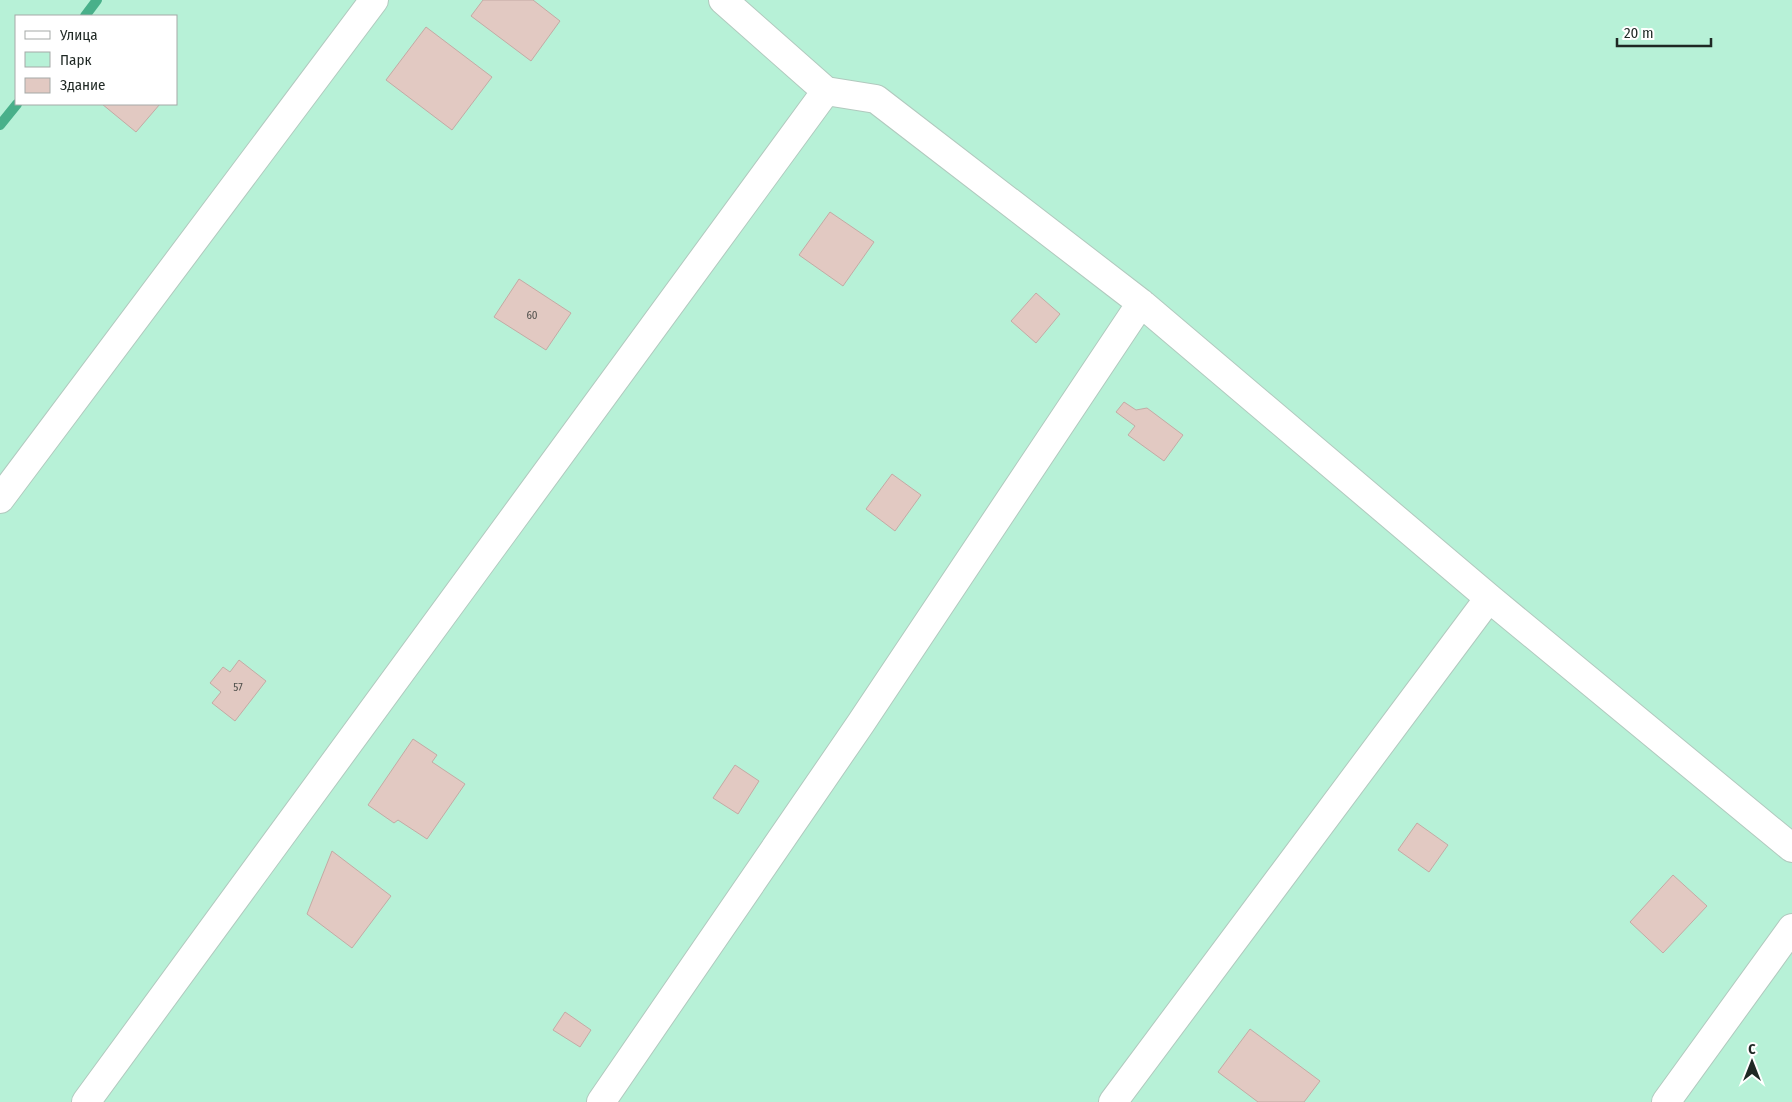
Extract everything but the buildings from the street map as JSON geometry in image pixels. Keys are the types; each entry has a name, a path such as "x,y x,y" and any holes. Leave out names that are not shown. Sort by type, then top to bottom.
{"street":[{"path":"0,499 374,0"},
{"path":"723,0 826,91 876,99 1140,304 1489,598 1792,848"},
{"path":"86,1102 826,91"},
{"path":"601,1102 866,715 1140,304"},
{"path":"1114,1102 1489,598"},
{"path":"1666,1102 1792,928"}],"green space":[{"path":"0,0 1792,0 1792,1102 0,1102"}],"waterway":[{"path":"86,15 97,0"},
{"path":"0,125 16,105"}]}
